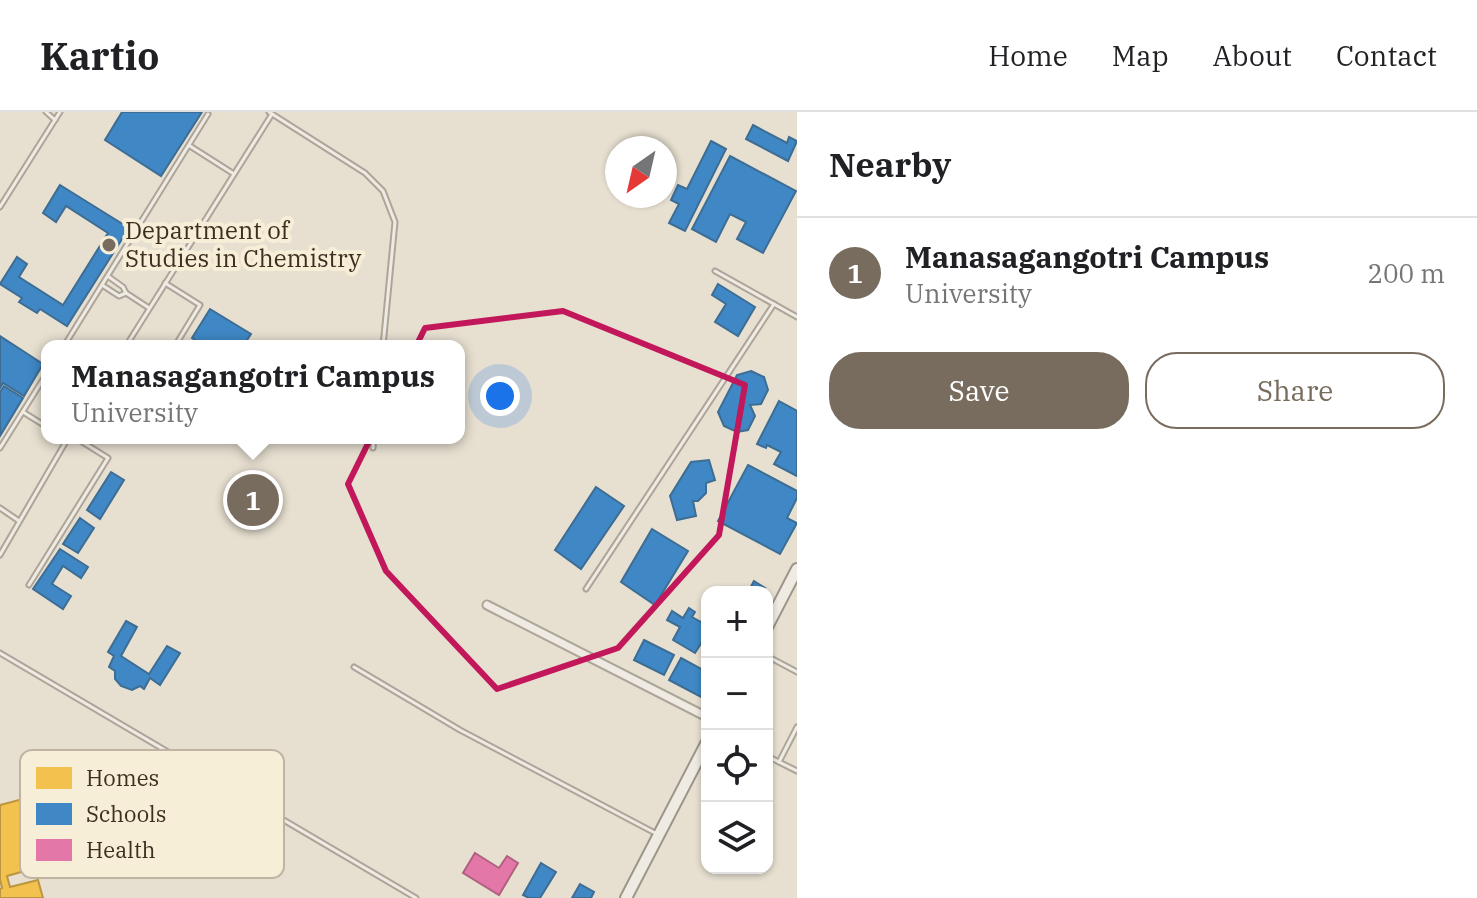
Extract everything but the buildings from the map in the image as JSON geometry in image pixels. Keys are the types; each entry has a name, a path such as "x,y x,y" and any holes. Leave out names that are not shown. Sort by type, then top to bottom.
{"street":[{"path":"773,615 797,569"},
{"path":"487,605 701,714"},
{"path":"626,898 701,754"}],"lane":[{"path":"46,112 55,120"},
{"path":"0,207 60,112"},
{"path":"130,340 270,113 365,173 383,191 395,222 384,340"},
{"path":"68,340 208,114"},
{"path":"189,146 234,174"},
{"path":"715,271 797,317"},
{"path":"108,277 149,308"},
{"path":"165,283 200,305 179,340"},
{"path":"102,285 119,296 126,293"},
{"path":"586,589 774,304"},
{"path":"0,448 41,382"},
{"path":"23,411 41,423"},
{"path":"0,555 63,444"},
{"path":"29,585 108,458 86,444"},
{"path":"373,444 373,448"},
{"path":"0,508 19,521"},
{"path":"0,653 165,750"},
{"path":"771,658 797,672"},
{"path":"354,667 460,730 660,836"},
{"path":"779,762 797,727"},
{"path":"773,759 797,771"},
{"path":"284,820 416,898"}],"highlighted area":[{"path":"563,311 745,385 719,535 618,648 497,689 386,571 348,484 425,328"}],"place":[{"name":"Department of Studies in Chemistry","path":"109,245"},
{"name":"Manasagangotri Campus","path":"253,500"}]}
